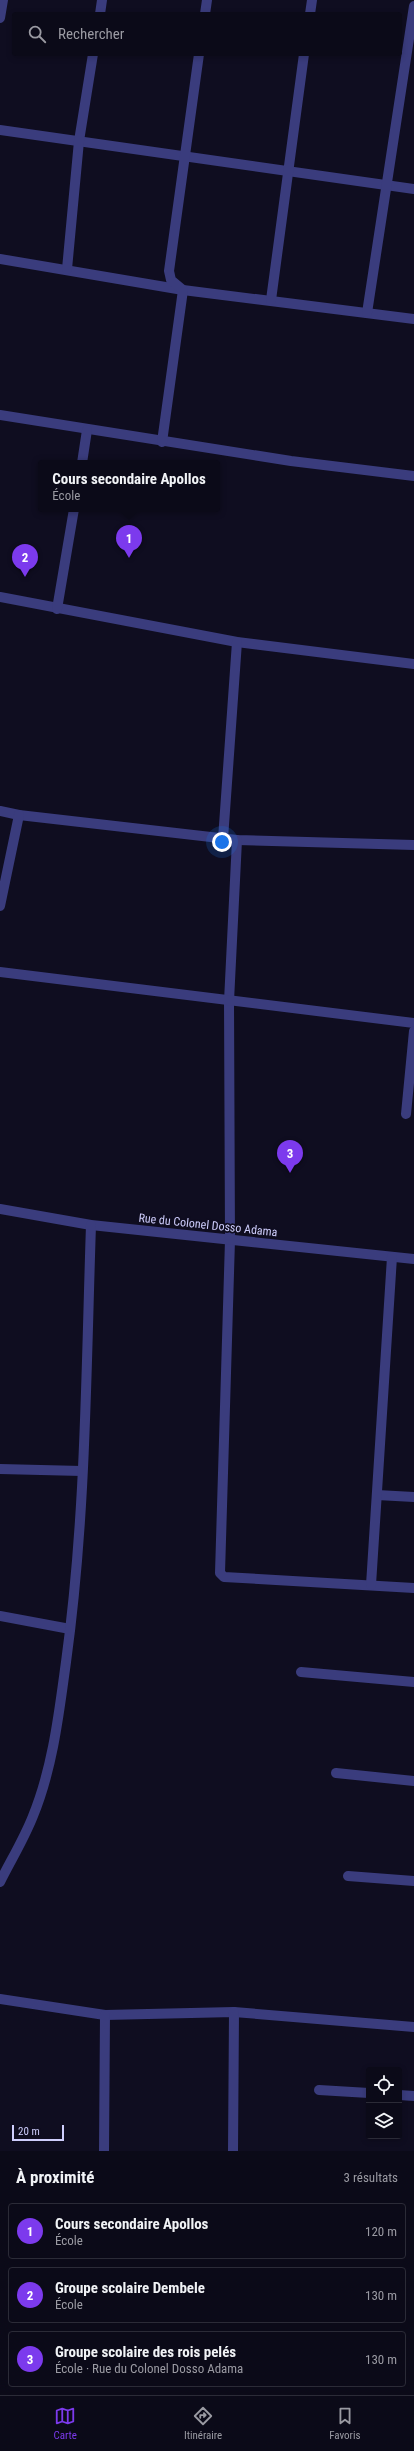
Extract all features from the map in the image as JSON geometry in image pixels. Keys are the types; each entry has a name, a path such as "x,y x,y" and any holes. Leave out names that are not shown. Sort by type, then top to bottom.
{"street":[{"path":"0,18 3,0"},
{"path":"100,12 102,0"},
{"path":"205,12 207,0"},
{"path":"310,12 312,0"},
{"path":"367,313 414,6"},
{"path":"67,269 79,141 94,56"},
{"path":"183,290 172,280 169,271 199,56"},
{"path":"271,300 304,56"},
{"path":"0,130 414,189"},
{"path":"0,259 67,269 183,290 414,319"},
{"path":"162,442 183,290"},
{"path":"0,415 162,442 291,461 414,476"},
{"path":"82,460 87,430"},
{"path":"58,609 74,512"},
{"path":"0,597 237,642 414,664"},
{"path":"223,839 237,642"},
{"path":"0,811 19,815 223,839 414,845"},
{"path":"0,906 19,815"},
{"path":"237,840 229,1001 230,1240 220,1573 224,1577 414,1588"},
{"path":"0,972 414,1023"},
{"path":"406,1114 414,1031"},
{"name":"Rue du Colonel Dosso Adama","path":"0,1209 91,1225 414,1259"},
{"path":"0,1882 33,1816 48,1769 58,1723 70,1629 79,1539 91,1225"},
{"path":"371,1585 392,1257"},
{"path":"0,1469 82,1471"},
{"path":"377,1495 414,1498"},
{"path":"0,1616 70,1629"},
{"path":"301,1672 414,1682"},
{"path":"336,1773 414,1781"},
{"path":"348,1876 414,1882"},
{"path":"0,1999 105,2015 234,2012 414,2027"},
{"path":"233,2151 234,2012"},
{"path":"104,2151 105,2015"},
{"path":"319,2090 366,2093"},
{"path":"402,2095 414,2096"}],"place":[{"name":"Cours secondaire Apollos","path":"129,558"},
{"name":"Groupe scolaire Dembele","path":"25,577"},
{"name":"Groupe scolaire des rois pelés","path":"290,1173"}]}
